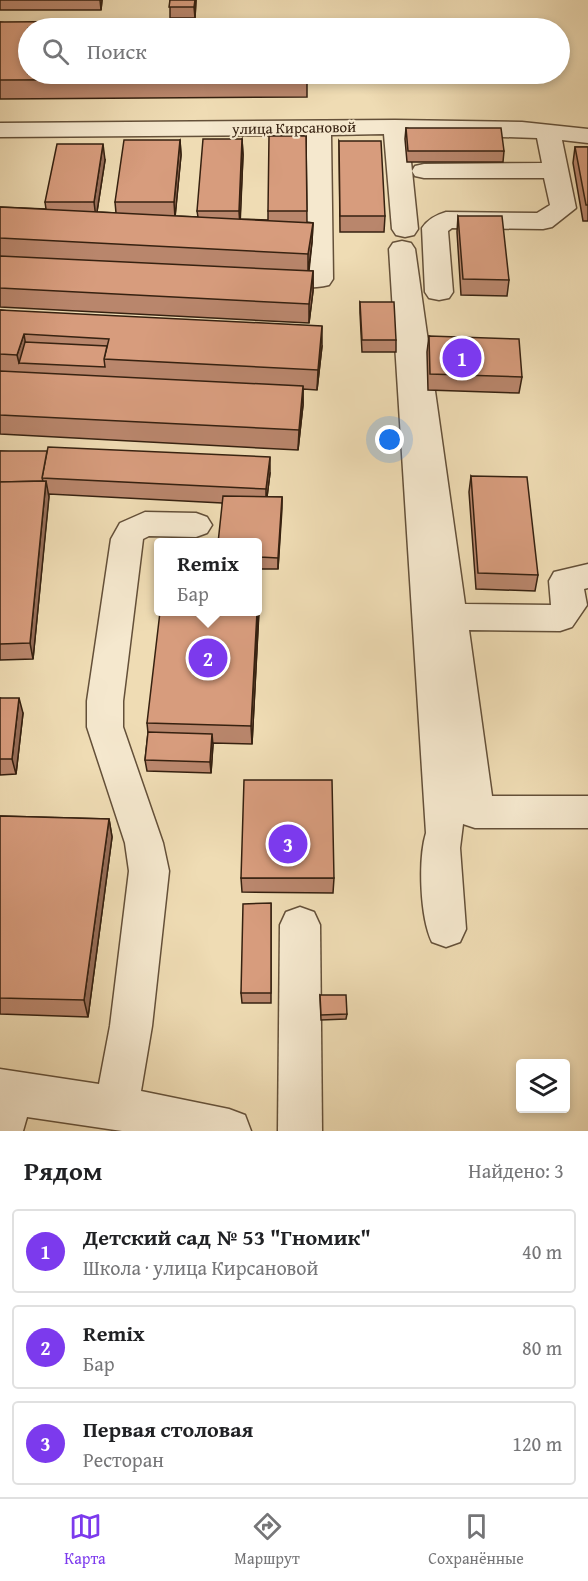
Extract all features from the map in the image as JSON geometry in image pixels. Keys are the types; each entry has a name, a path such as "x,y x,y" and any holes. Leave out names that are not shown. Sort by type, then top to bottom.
{"street":[{"name":"улица Кирсановой","path":"0,130 395,127 522,129 588,136"},
{"path":"395,127 445,833 441,848 446,929"},
{"path":"236,275 319,279 319,129"},
{"path":"439,292 435,228 439,223 446,220 543,221 563,208 548,132"},
{"path":"423,171 556,171"},
{"path":"403,239 438,617"},
{"path":"403,239 475,812 588,812"},
{"path":"430,508 438,617"},
{"path":"116,1108 131,1026 149,871 144,843 105,727 105,701 119,597 130,531 145,524 196,525"},
{"path":"438,617 560,618 570,605 566,581 588,576"},
{"path":"300,925 300,1131"},
{"path":"4,1105 116,1108 185,1127 229,1131"}],"building":[{"path":"170,0 195,0 194,7 169,7"},
{"path":"0,22 18,22 18,80 0,80"},
{"path":"406,128 501,128 504,151 408,151"},
{"path":"269,136 306,136 307,211 268,211"},
{"path":"203,139 242,139 239,211 197,211"},
{"path":"124,140 180,140 174,202 115,202"},
{"path":"339,141 381,141 385,216 340,216"},
{"path":"57,144 103,144 94,202 45,202"},
{"path":"575,147 588,147 588,205 586,205"},
{"path":"0,207 313,223 308,254 0,238"},
{"path":"458,216 502,216 509,280 463,279"},
{"path":"0,256 313,271 309,304 0,288"},
{"path":"360,302 394,302 396,340 362,340"},
{"path":"0,310 322,326 318,370 104,359 109,339 24,334 17,355 0,354"},
{"path":"429,336 519,339 522,377 430,374"},
{"path":"25,342 107,346 105,367 19,363"},
{"path":"0,371 303,386 299,430 0,415"},
{"path":"48,447 270,457 266,489 42,478"},
{"path":"0,451 47,451 43,481 0,482"},
{"path":"471,476 527,477 538,575 478,573"},
{"path":"46,481 30,643 0,644 0,482"},
{"path":"223,496 282,497 278,558 262,557 262,538 219,538"},
{"path":"160,616 257,616 251,726 147,723"},
{"path":"0,698 19,698 12,759 0,759"},
{"path":"148,732 212,734 210,762 145,760"},
{"path":"244,780 332,780 334,878 241,878"},
{"path":"0,816 109,819 84,1000 0,998"},
{"path":"271,903 271,993 241,993 243,904"},
{"path":"320,995 346,995 347,1014 321,1015"}],"place":[{"name":"Детский сад № 53 \"Гномик\"","path":"462,358"},
{"name":"Remix","path":"208,658"},
{"name":"Первая столовая","path":"288,844"}]}
